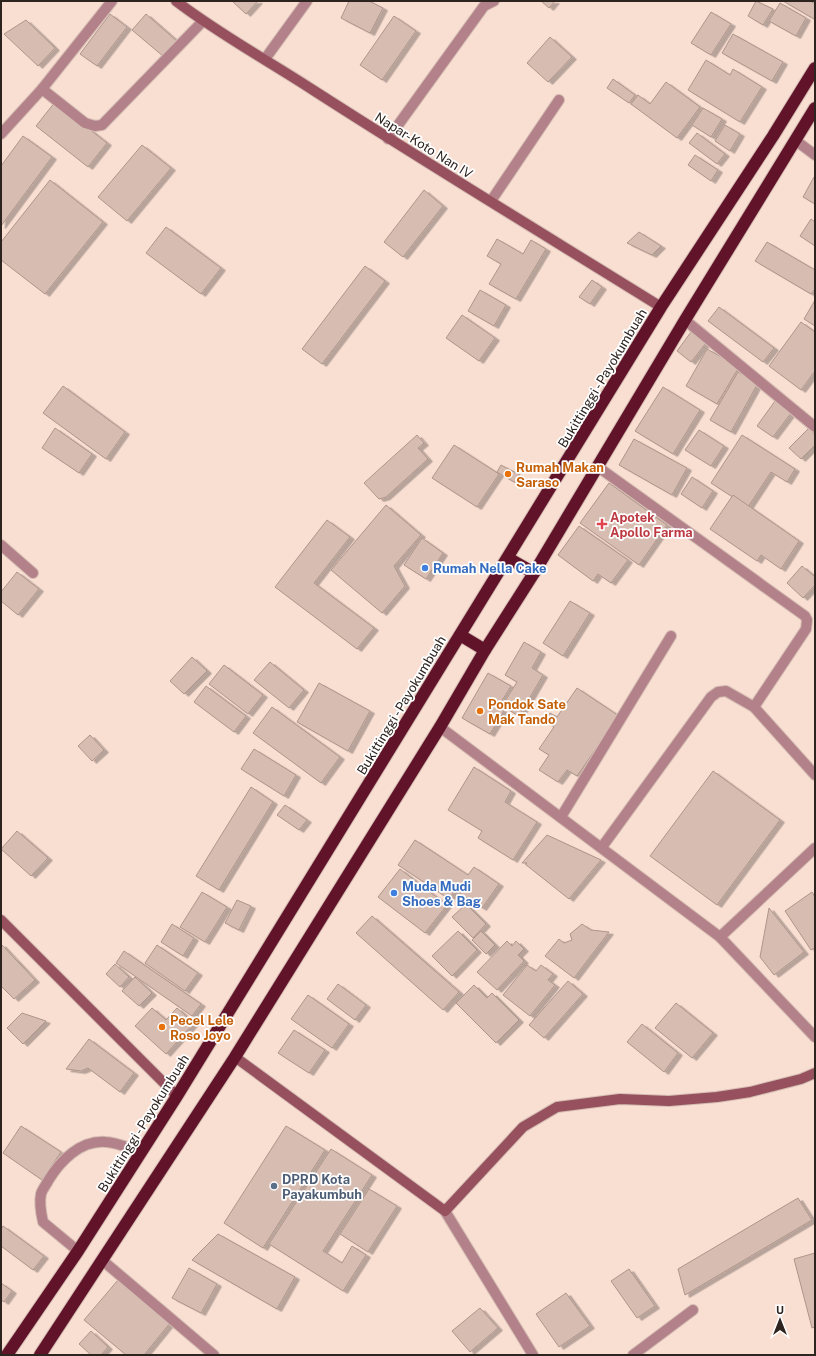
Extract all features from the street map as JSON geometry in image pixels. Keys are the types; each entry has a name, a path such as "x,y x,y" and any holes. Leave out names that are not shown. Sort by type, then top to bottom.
{"highway":[{"name":"Bukittinggi - Payokumbuah","path":"7,1355 78,1251 177,1096 661,307 773,136 815,68"},
{"path":"40,1355 235,1057 440,726 485,650 534,573 685,320 815,108"},
{"path":"508,558 534,573"},
{"path":"460,634 485,650"}],"street":[{"path":"1,134 42,89 112,1"},
{"name":"Napar-Koto Nan IV","path":"176,1 203,22 266,60 388,139 661,307"},
{"path":"266,60 307,1"},
{"path":"388,139 484,6 494,1"},
{"path":"42,89 85,123 95,126 102,125 203,22"},
{"path":"491,201 559,100"},
{"path":"795,140 815,155"},
{"path":"685,320 815,427"},
{"path":"598,467 798,611 807,620 806,629 754,707"},
{"path":"1,544 33,573"},
{"path":"561,817 671,636"},
{"path":"602,847 711,697 718,692 726,691 754,707 815,775"},
{"path":"440,726 720,937 815,1037"},
{"path":"720,937 815,848"},
{"path":"1,920 177,1096"},
{"path":"235,1057 445,1211 533,1355"},
{"path":"445,1211 523,1127 557,1108 620,1099 669,1101 717,1097 750,1092 801,1079 815,1073"},
{"path":"78,1251 43,1222 41,1194 52,1175 64,1160 78,1149 93,1143 107,1142 141,1152"},
{"path":"102,1260 214,1355"},
{"path":"633,1355 693,1310"}],"building":[{"path":"232,1 258,1 246,14"},
{"path":"349,1 369,1 383,8 370,33 341,18"},
{"path":"541,1 555,1 549,8"},
{"path":"756,1 773,9 763,25 748,16"},
{"path":"783,1 810,1 815,4 815,18 814,19"},
{"path":"780,3 806,18 796,36 769,21"},
{"path":"711,12 731,24 711,55 691,43"},
{"path":"110,14 127,27 97,66 80,54"},
{"path":"146,14 178,42 164,57 132,30"},
{"path":"394,16 416,31 382,80 360,65"},
{"path":"26,20 55,48 38,66 4,34"},
{"path":"733,34 783,62 772,81 722,53"},
{"path":"550,37 572,57 548,82 527,63"},
{"path":"706,60 730,75 733,69 762,87 740,122 688,90"},
{"path":"613,79 635,95 629,103 607,88"},
{"path":"666,82 700,107 677,138 631,104 638,95 650,104"},
{"path":"55,102 107,143 88,167 36,126"},
{"path":"703,108 722,119 711,137 692,125"},
{"path":"725,125 740,134 730,151 715,141"},
{"path":"697,133 725,154 717,164 689,143"},
{"path":"23,136 52,157 1,226 1,166"},
{"path":"142,145 171,168 127,221 98,197"},
{"path":"695,155 718,170 711,181 688,165"},
{"path":"814,177 815,178 815,204 803,197"},
{"path":"50,180 103,222 45,294 1,260 1,242"},
{"path":"424,190 443,206 403,257 384,242"},
{"path":"811,219 815,222 815,246 800,236"},
{"path":"166,227 221,268 201,294 146,253"},
{"path":"639,232 661,246 652,255 627,243"},
{"path":"497,239 523,254 531,240 546,249 516,299 489,284 501,264 487,256"},
{"path":"767,242 815,270 815,289 811,294 755,261"},
{"path":"365,266 385,281 322,364 302,349"},
{"path":"592,280 602,287 590,304 579,297"},
{"path":"480,290 506,305 494,326 468,311"},
{"path":"815,300 815,326 804,319"},
{"path":"719,307 774,348 763,362 708,321"},
{"path":"462,315 495,338 479,361 446,338"},
{"path":"801,322 815,332 815,371 801,390 769,366"},
{"path":"691,332 706,343 691,362 677,351"},
{"path":"707,349 739,367 717,404 686,386"},
{"path":"738,372 758,383 731,432 710,420"},
{"path":"63,386 125,432 106,459 43,413"},
{"path":"663,387 700,410 673,454 635,431"},
{"path":"775,401 791,413 773,437 757,426"},
{"path":"55,428 92,454 79,473 42,448"},
{"path":"809,428 815,435 815,445 801,459 789,448"},
{"path":"699,430 724,446 711,466 685,450"},
{"path":"417,435 424,443 418,448 428,459 386,497 379,499 364,483"},
{"path":"742,435 795,469 787,482 771,472 748,507 711,483"},
{"path":"634,439 687,468 672,495 619,465"},
{"path":"454,445 499,474 477,507 432,478"},
{"path":"501,465 520,475 516,483 497,472"},
{"path":"692,477 713,491 702,508 681,494"},
{"path":"609,483 667,525 639,565 580,523"},
{"path":"733,495 799,541 781,569 761,555 757,561 710,529"},
{"path":"386,505 421,535 394,566 405,586 382,613 331,570"},
{"path":"327,520 350,537 314,583 374,628 357,649 275,587"},
{"path":"579,526 628,560 611,583 598,574 593,581 558,555"},
{"path":"422,538 443,553 426,579 404,565"},
{"path":"802,566 815,577 815,585 803,598 787,583"},
{"path":"17,572 39,589 18,615 1,601 1,592"},
{"path":"570,601 590,613 563,656 543,643"},
{"path":"524,642 541,652 532,668 543,675 519,716 502,706 517,682 505,675"},
{"path":"192,657 207,671 184,694 170,681"},
{"path":"270,662 304,690 289,708 254,680"},
{"path":"224,665 263,695 248,714 209,684"},
{"path":"488,673 511,686 498,707 504,711 490,734 462,718"},
{"path":"319,683 370,711 348,751 297,722"},
{"path":"206,686 246,716 234,732 194,702"},
{"path":"577,688 619,716 577,776 567,770 558,782 539,770 549,755 539,749 554,727 544,720 550,713 557,717"},
{"path":"272,707 340,757 321,783 253,733"},
{"path":"90,735 104,750 92,761 78,746"},
{"path":"254,749 296,775 284,796 241,769"},
{"path":"474,767 511,791 505,802 537,822 513,860 478,838 482,831 448,810"},
{"path":"713,771 780,820 717,905 650,856"},
{"path":"251,787 273,802 219,890 196,876"},
{"path":"285,805 307,820 299,830 277,815"},
{"path":"17,831 48,858 31,876 1,849"},
{"path":"547,835 601,860 569,899 525,864 527,863 522,863"},
{"path":"415,840 468,875 474,867 499,884 482,908 455,890 449,899 398,865"},
{"path":"400,869 447,905 425,933 378,897"},
{"path":"202,892 227,907 205,942 180,927"},
{"path":"812,892 815,897 815,948 811,950 785,911"},
{"path":"237,900 251,906 239,930 225,923"},
{"path":"466,904 486,924 473,938 452,917"},
{"path":"769,908 804,952 774,975 760,957"},
{"path":"372,916 459,992 443,1010 356,933"},
{"path":"172,924 194,938 183,956 161,942"},
{"path":"582,924 591,930 609,932 574,978 545,956 559,939 564,943 572,940 570,934"},
{"path":"458,931 477,950 452,976 432,956"},
{"path":"481,931 495,945 486,954 472,940"},
{"path":"507,941 512,946 516,941 524,949 518,955 524,961 497,990 477,972"},
{"path":"1,944 35,980 14,999 1,986"},
{"path":"157,945 198,973 185,991 145,963"},
{"path":"124,951 201,1004 192,1016 116,963"},
{"path":"115,964 129,977 120,987 106,974"},
{"path":"527,965 536,971 541,965 553,974 548,980 555,985 530,1016 503,995"},
{"path":"135,977 152,993 139,1006 122,991"},
{"path":"568,981 583,994 544,1038 529,1025"},
{"path":"338,984 366,1005 355,1020 327,999"},
{"path":"474,985 487,998 492,993 519,1020 496,1043 456,1003"},
{"path":"308,995 349,1024 332,1048 291,1019"},
{"path":"676,1003 713,1033 692,1058 655,1028"},
{"path":"152,1008 166,1020 177,1008 194,1023 166,1054 135,1026"},
{"path":"22,1013 46,1021 23,1044 7,1028"},
{"path":"642,1024 678,1053 664,1072 627,1042"},
{"path":"294,1030 325,1050 309,1073 278,1053"},
{"path":"89,1039 134,1073 120,1092 88,1068 81,1071 66,1069"},
{"path":"21,1126 61,1152 42,1180 3,1153"},
{"name":"DPRD Kota Payakumbuh","path":"286,1126 325,1150 263,1248 224,1223"},
{"path":"331,1149 372,1175 323,1251 342,1263 352,1246 366,1255 343,1291 269,1244"},
{"path":"369,1189 397,1206 368,1252 340,1234"},
{"path":"798,1198 812,1220 685,1295 678,1269"},
{"path":"3,1226 44,1256 33,1270 1,1246 1,1229"},
{"path":"218,1234 295,1277 277,1309 192,1260"},
{"path":"815,1253 815,1327 812,1328 794,1259"},
{"path":"189,1268 217,1284 201,1313 172,1298"},
{"path":"629,1269 655,1306 637,1318 611,1281"},
{"path":"118,1280 170,1323 144,1355 126,1355 84,1320"},
{"path":"1,1283 12,1291 4,1302 1,1300"},
{"path":"566,1293 590,1326 559,1347 536,1314"},
{"path":"480,1308 498,1328 470,1352 452,1331"},
{"path":"91,1331 108,1347 101,1355 91,1355 79,1344"}],"place":[{"name":"Rumah Makan Saraso","path":"508,474"},
{"name":"Apotek Apollo Farma","path":"602,524"},
{"name":"Rumah Nella Cake","path":"425,568"},
{"name":"Pondok Sate Mak Tando","path":"480,711"},
{"name":"Muda Mudi Shoes & Bag","path":"394,893"},
{"name":"Pecel Lele Roso Joyo","path":"162,1027"},
{"name":"DPRD Kota Payakumbuh","path":"274,1186"}]}
